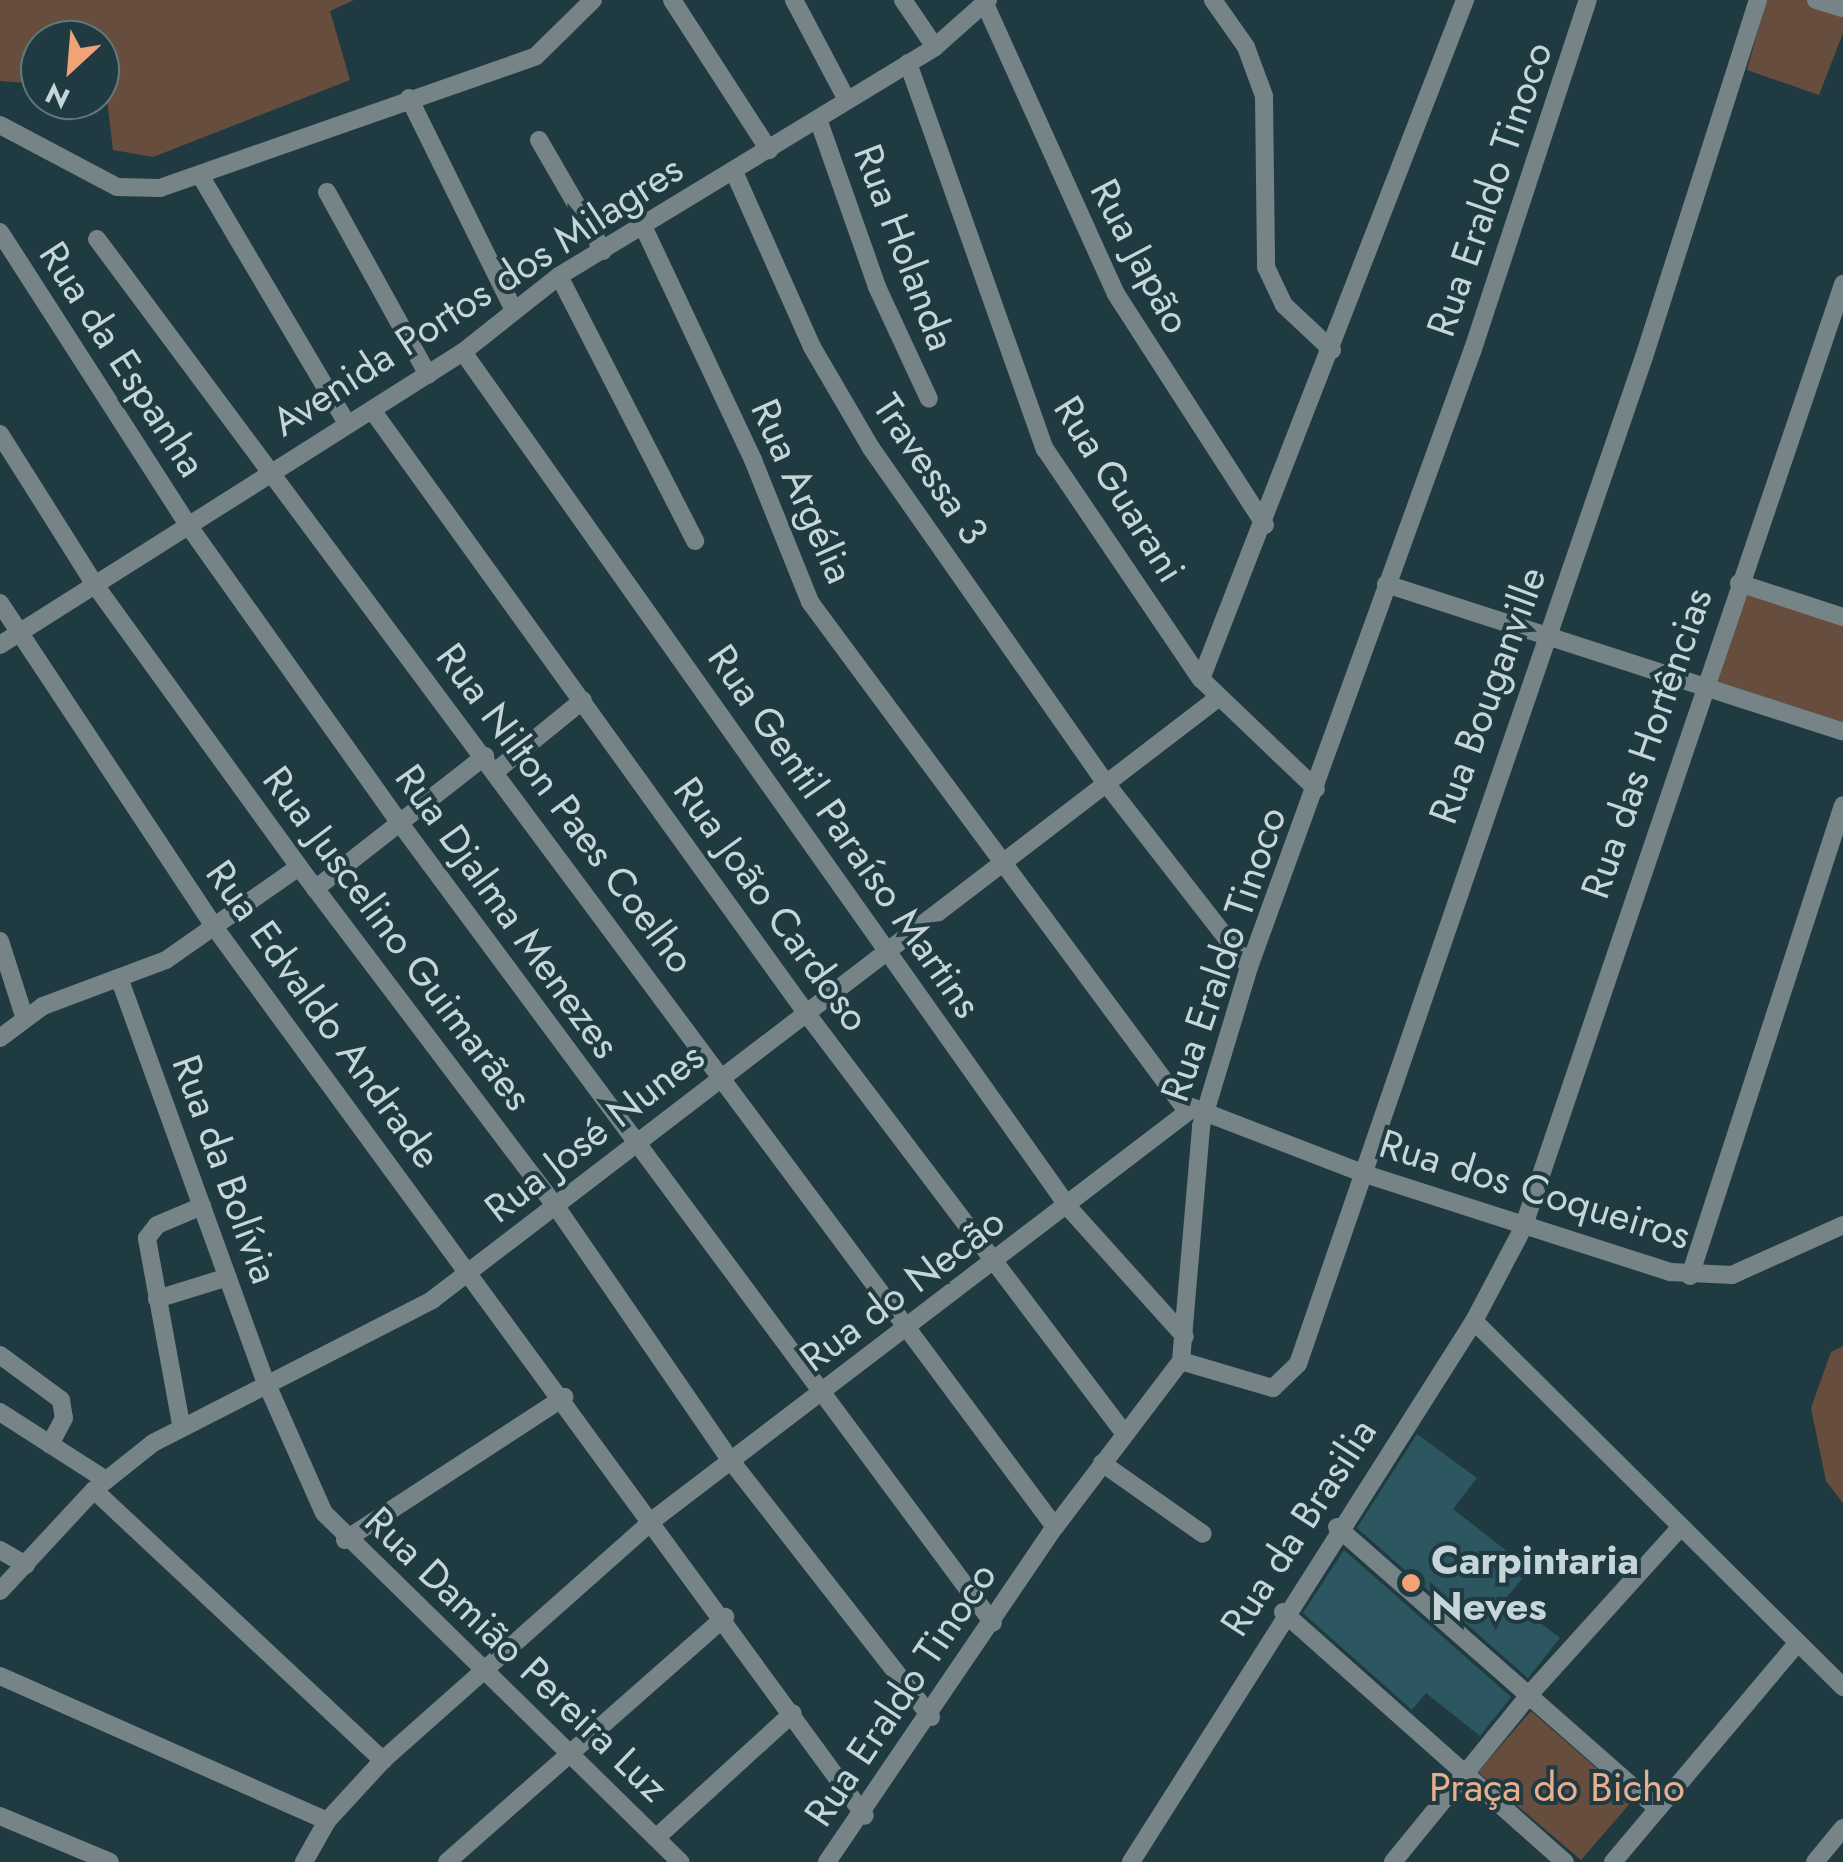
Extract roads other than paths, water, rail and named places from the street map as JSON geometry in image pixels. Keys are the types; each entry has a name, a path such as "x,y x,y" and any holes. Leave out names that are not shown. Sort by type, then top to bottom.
{"street":[{"path":"0,125 130,190 200,175 536,56 593,0"},
{"path":"672,0 769,150"},
{"path":"794,0 847,100"},
{"path":"904,0 935,47"},
{"path":"1213,0 1246,47 1264,96 1266,268 1284,305 1332,350"},
{"name":"Rua Eraldo Tinoco","path":"827,1862 865,1816 1055,1527 1181,1361 1197,1114 1316,789 1588,0"},
{"name":"Rua Bouganville","path":"1181,1361 1276,1388 1292,1376 1366,1174 1758,0"},
{"path":"1816,0 1843,8"},
{"name":"Avenida Portos dos Milagres","path":"0,645 267,471 463,352 560,276 735,174 935,47 987,2"},
{"name":"Rua Japão","path":"987,2 1116,294 1264,525"},
{"path":"1202,679 1332,350 1462,4"},
{"name":"Rua Guarani","path":"908,63 1038,437 1202,679 1316,789"},
{"path":"409,98 514,310"},
{"name":"Rua Holanda","path":"818,119 877,287 929,399"},
{"path":"540,140 603,251"},
{"name":"Travessa 3","path":"735,174 836,390 1105,782 1248,967"},
{"path":"200,175 347,424"},
{"path":"327,192 428,375"},
{"name":"Rua Argélia","path":"643,226 753,460 792,570 1000,864 1197,1114"},
{"name":"Rua da Espanha","path":"0,232 188,525"},
{"name":"Rua Nilton Paes Coelho","path":"96,239 722,1076 904,1332 1055,1527"},
{"path":"560,276 694,541"},
{"name":"Rua das Hortências","path":"1523,1228 1843,284"},
{"name":"Rua Gentil Paraíso Martins","path":"463,352 1069,1208 1185,1338"},
{"name":"Rua João Cardoso","path":"372,410 992,1266 1124,1433"},
{"name":"Rua Juscelino Guimarães","path":"0,434 95,586 315,889 555,1204 731,1461 931,1717"},
{"name":"Rua Djalma Menezes","path":"188,525 399,822 993,1623"},
{"path":"1386,584 1843,732"},
{"path":"1739,584 1843,617"},
{"name":"Rua Edvaldo Andrade","path":"0,603 215,928 564,1397 865,1816"},
{"name":"Rua José Nunes","path":"0,1591 100,1485 181,1424 265,1380 404,1317 470,1273 1218,698"},
{"path":"315,889 399,822 583,700"},
{"path":"1690,1276 1843,805"},
{"path":"0,1038 24,1016 121,983 215,928 299,867"},
{"path":"0,942 24,1016"},
{"name":"Rua da Bolívia","path":"121,983 265,1380"},
{"name":"Rua dos Coqueiros","path":"1197,1114 1523,1228 1690,1276 1747,1270 1843,1226"},
{"name":"Rua do Necão","path":"304,1862 327,1821 383,1760 652,1520 1197,1114"},
{"path":"181,1424 148,1233 202,1206"},
{"name":"Rua da Brasilia","path":"1131,1862 1283,1612 1474,1320 1523,1228"},
{"path":"157,1298 228,1277"},
{"path":"1474,1320 1843,1687"},
{"path":"0,1355 61,1400 64,1418 50,1444"},
{"name":"Rua Damião Pereira Luz","path":"265,1380 324,1512 345,1540 680,1862"},
{"path":"345,1540 564,1397"},
{"path":"0,1412 50,1444 100,1485 383,1760"},
{"path":"1102,1462 1203,1534"},
{"path":"1337,1527 1658,1809"},
{"path":"1394,1862 1529,1695 1682,1527"},
{"path":"0,1550 26,1565"},
{"path":"1283,1612 1565,1862"},
{"path":"448,1862 564,1751 725,1617"},
{"path":"1614,1862 1798,1642"},
{"path":"0,1676 327,1821"},
{"path":"656,1838 793,1713"},
{"path":"0,1816 110,1862"},
{"path":"1815,1862 1843,1828"}],"place":[{"name":"Carpintaria Neves","path":"1411,1583"}],"park label":[{"name":"Praça do Bicho","path":"1557,1787"}]}
